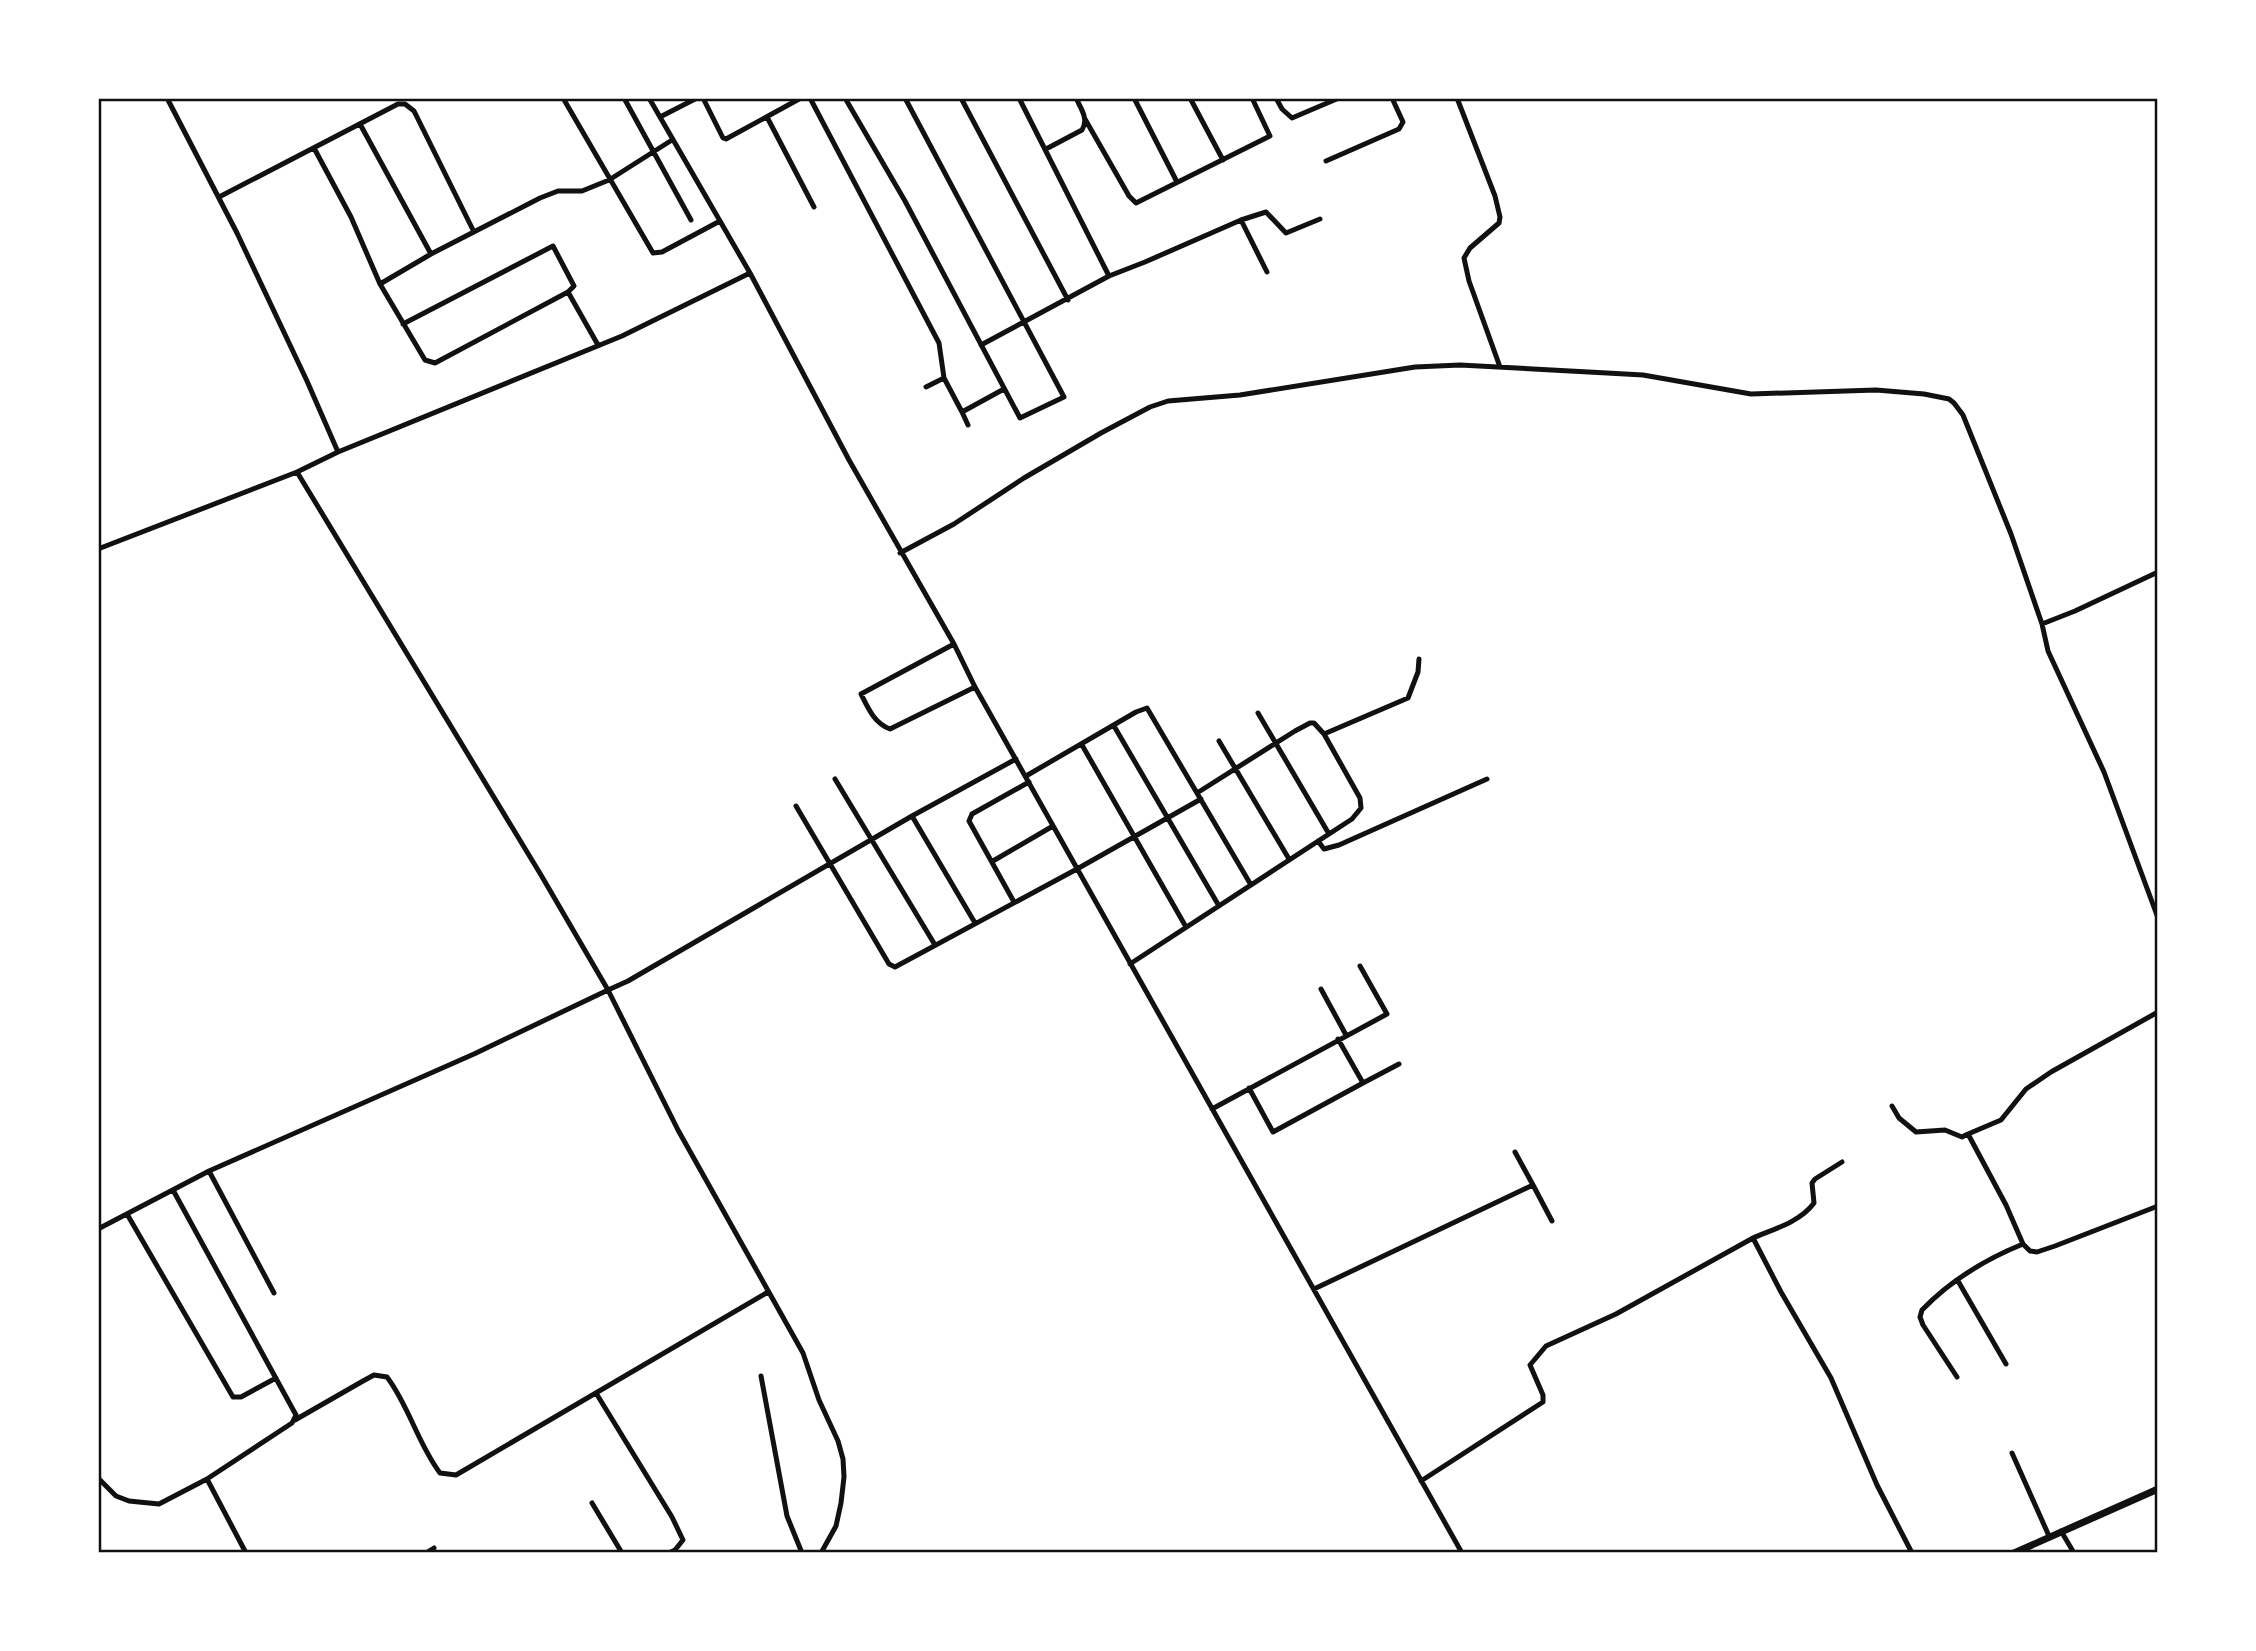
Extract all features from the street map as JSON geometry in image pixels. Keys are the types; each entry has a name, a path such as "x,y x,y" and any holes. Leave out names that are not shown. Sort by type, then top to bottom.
{"main road":[{"path":"2014,1553 2158,1489"}],"street":[{"path":"167,98 219,197 307,380 338,452"},
{"path":"564,98 653,253 662,251 719,221"},
{"path":"624,98 691,220"},
{"path":"649,98 750,273 900,552 954,643 975,687 1462,1553"},
{"path":"660,117 697,98"},
{"path":"702,98 726,139 801,98"},
{"path":"810,98 939,343 944,378 968,425"},
{"path":"845,98 905,201 1020,418 1064,397 905,98"},
{"path":"961,98 1068,300"},
{"path":"1019,98 1109,276"},
{"path":"1076,98 1085,119 1132,201 1136,203 1270,136 1252,98"},
{"path":"1134,98 1177,182"},
{"path":"1191,98 1223,160"},
{"path":"1276,98 1282,109 1292,118 1339,98"},
{"path":"1326,161 1399,129 1403,122 1392,98"},
{"path":"1457,98 1495,196 1500,217 1499,223 1469,248 1464,258 1469,281 1500,367"},
{"path":"219,197 398,104 405,104 414,111 474,232"},
{"path":"767,117 814,207"},
{"path":"1046,149 1082,130 1085,119"},
{"path":"360,124 431,254"},
{"path":"380,284 431,254 558,191 582,191 609,180 672,140"},
{"path":"314,148 351,217 380,284 403,324 425,360 435,363 568,292 574,286 553,246 403,324"},
{"path":"981,345 1109,276 1241,219 1266,212 1286,233 1320,219"},
{"path":"1241,219 1268,272"},
{"path":"98,549 297,471 622,336 750,273"},
{"path":"568,292 598,345"},
{"path":"900,552 954,524 1024,478 1101,433 1150,407 1168,401 1240,395 1415,367 1500,367 1643,376 1751,394 1876,390 1949,399 1963,415 2011,534 2042,624 2048,651 2104,772 2158,918"},
{"path":"926,387 944,378"},
{"path":"962,412 1004,389"},
{"path":"297,471 608,990 677,1130 803,1353 818,1400 838,1441 843,1459 844,1477 836,1526 821,1553"},
{"path":"2042,624 2158,572"},
{"path":"954,643 860,694 875,719 890,729 975,687"},
{"path":"1324,734 1408,698 1418,672 1419,659"},
{"path":"1014,902 973,829 970,817 1143,708 1149,710 1251,885"},
{"path":"1258,713 1329,834"},
{"path":"1130,964 1359,814 1361,804 1319,726 1310,723 1197,793"},
{"path":"1114,726 1219,906"},
{"path":"1219,741 1289,859"},
{"path":"1082,745 1186,927"},
{"path":"98,1229 209,1171 474,1054 608,990 873,841 912,816 1016,760"},
{"path":"835,779 934,945"},
{"path":"1318,841 1324,849 1339,845 1487,779"},
{"path":"796,806 891,967 898,967 1201,799"},
{"path":"912,816 975,923"},
{"path":"993,861 1053,826"},
{"path":"1212,1108 1387,1014 1360,966"},
{"path":"1321,989 1346,1035"},
{"path":"1892,1106 1899,1118 1916,1132 1942,1129 1962,1137 2001,1119 2026,1089 2043,1077 2158,1012"},
{"path":"1338,1039 1363,1083"},
{"path":"1249,1088 1273,1132 1399,1064"},
{"path":"1968,1134 2010,1212 2023,1244 2030,1251 2038,1252 2158,1206"},
{"path":"1515,1152 1552,1221"},
{"path":"1421,1481 1543,1402 1530,1363 1546,1346 1616,1314 1753,1238 1794,1221 1814,1203 1812,1183 1815,1179 1842,1162"},
{"path":"209,1171 274,1293"},
{"path":"1314,1289 1533,1185"},
{"path":"173,1190 296,1415 295,1420"},
{"path":"127,1214 233,1397 241,1398 276,1378"},
{"path":"1753,1238 1831,1378 1877,1485 1912,1553"},
{"path":"1956,1377 1923,1325 1920,1317 1923,1308 1997,1255 2023,1244"},
{"path":"1958,1281 2006,1364"},
{"path":"98,1478 116,1496 129,1501 159,1504 207,1479 295,1420 374,1375 387,1377 398,1391 429,1459 440,1473 456,1475 768,1292"},
{"path":"761,1376 787,1516 802,1553"},
{"path":"596,1393 672,1517 683,1540 669,1553"},
{"path":"2012,1453 2049,1536"},
{"path":"207,1479 246,1553"},
{"path":"592,1503 622,1553"},
{"path":"2062,1531 2074,1553"},
{"path":"426,1553 434,1548"}]}
